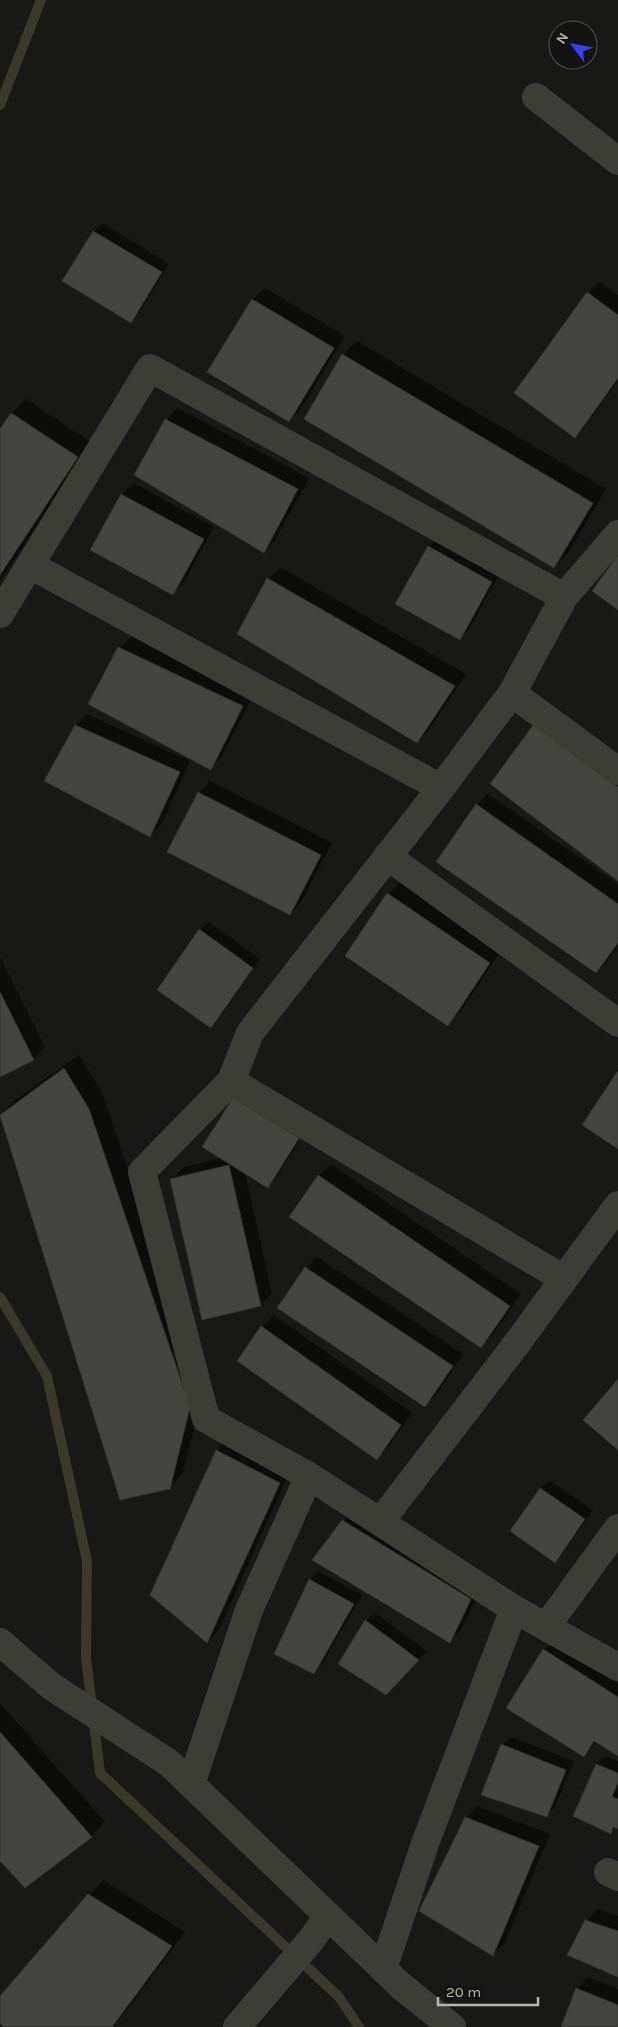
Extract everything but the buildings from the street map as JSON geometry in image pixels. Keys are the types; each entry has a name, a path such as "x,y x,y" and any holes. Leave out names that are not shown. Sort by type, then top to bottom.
{"street":[{"path":"536,96 618,161"},
{"path":"0,614 150,368 564,597"},
{"path":"618,534 564,597 512,693 441,788 250,1033 231,1081 142,1172 206,1419 309,1476 514,1609 618,1666"},
{"path":"30,566 441,788"},
{"path":"512,693 618,771"},
{"path":"388,856 618,1023"},
{"path":"231,1081 564,1279"},
{"path":"380,1522 518,1342 618,1204"},
{"path":"191,1784 249,1610 309,1476"},
{"path":"546,1627 618,1528"},
{"path":"383,1969 426,1842 514,1609"},
{"path":"0,1642 51,1686 169,1763 401,1986 452,2027"},
{"path":"245,2017 311,1940 328,1916"}],"waterway":[{"path":"0,105 41,0"},
{"path":"0,1297 47,1376 87,1561 86,1658 100,1773 339,1997 359,2027"}]}
